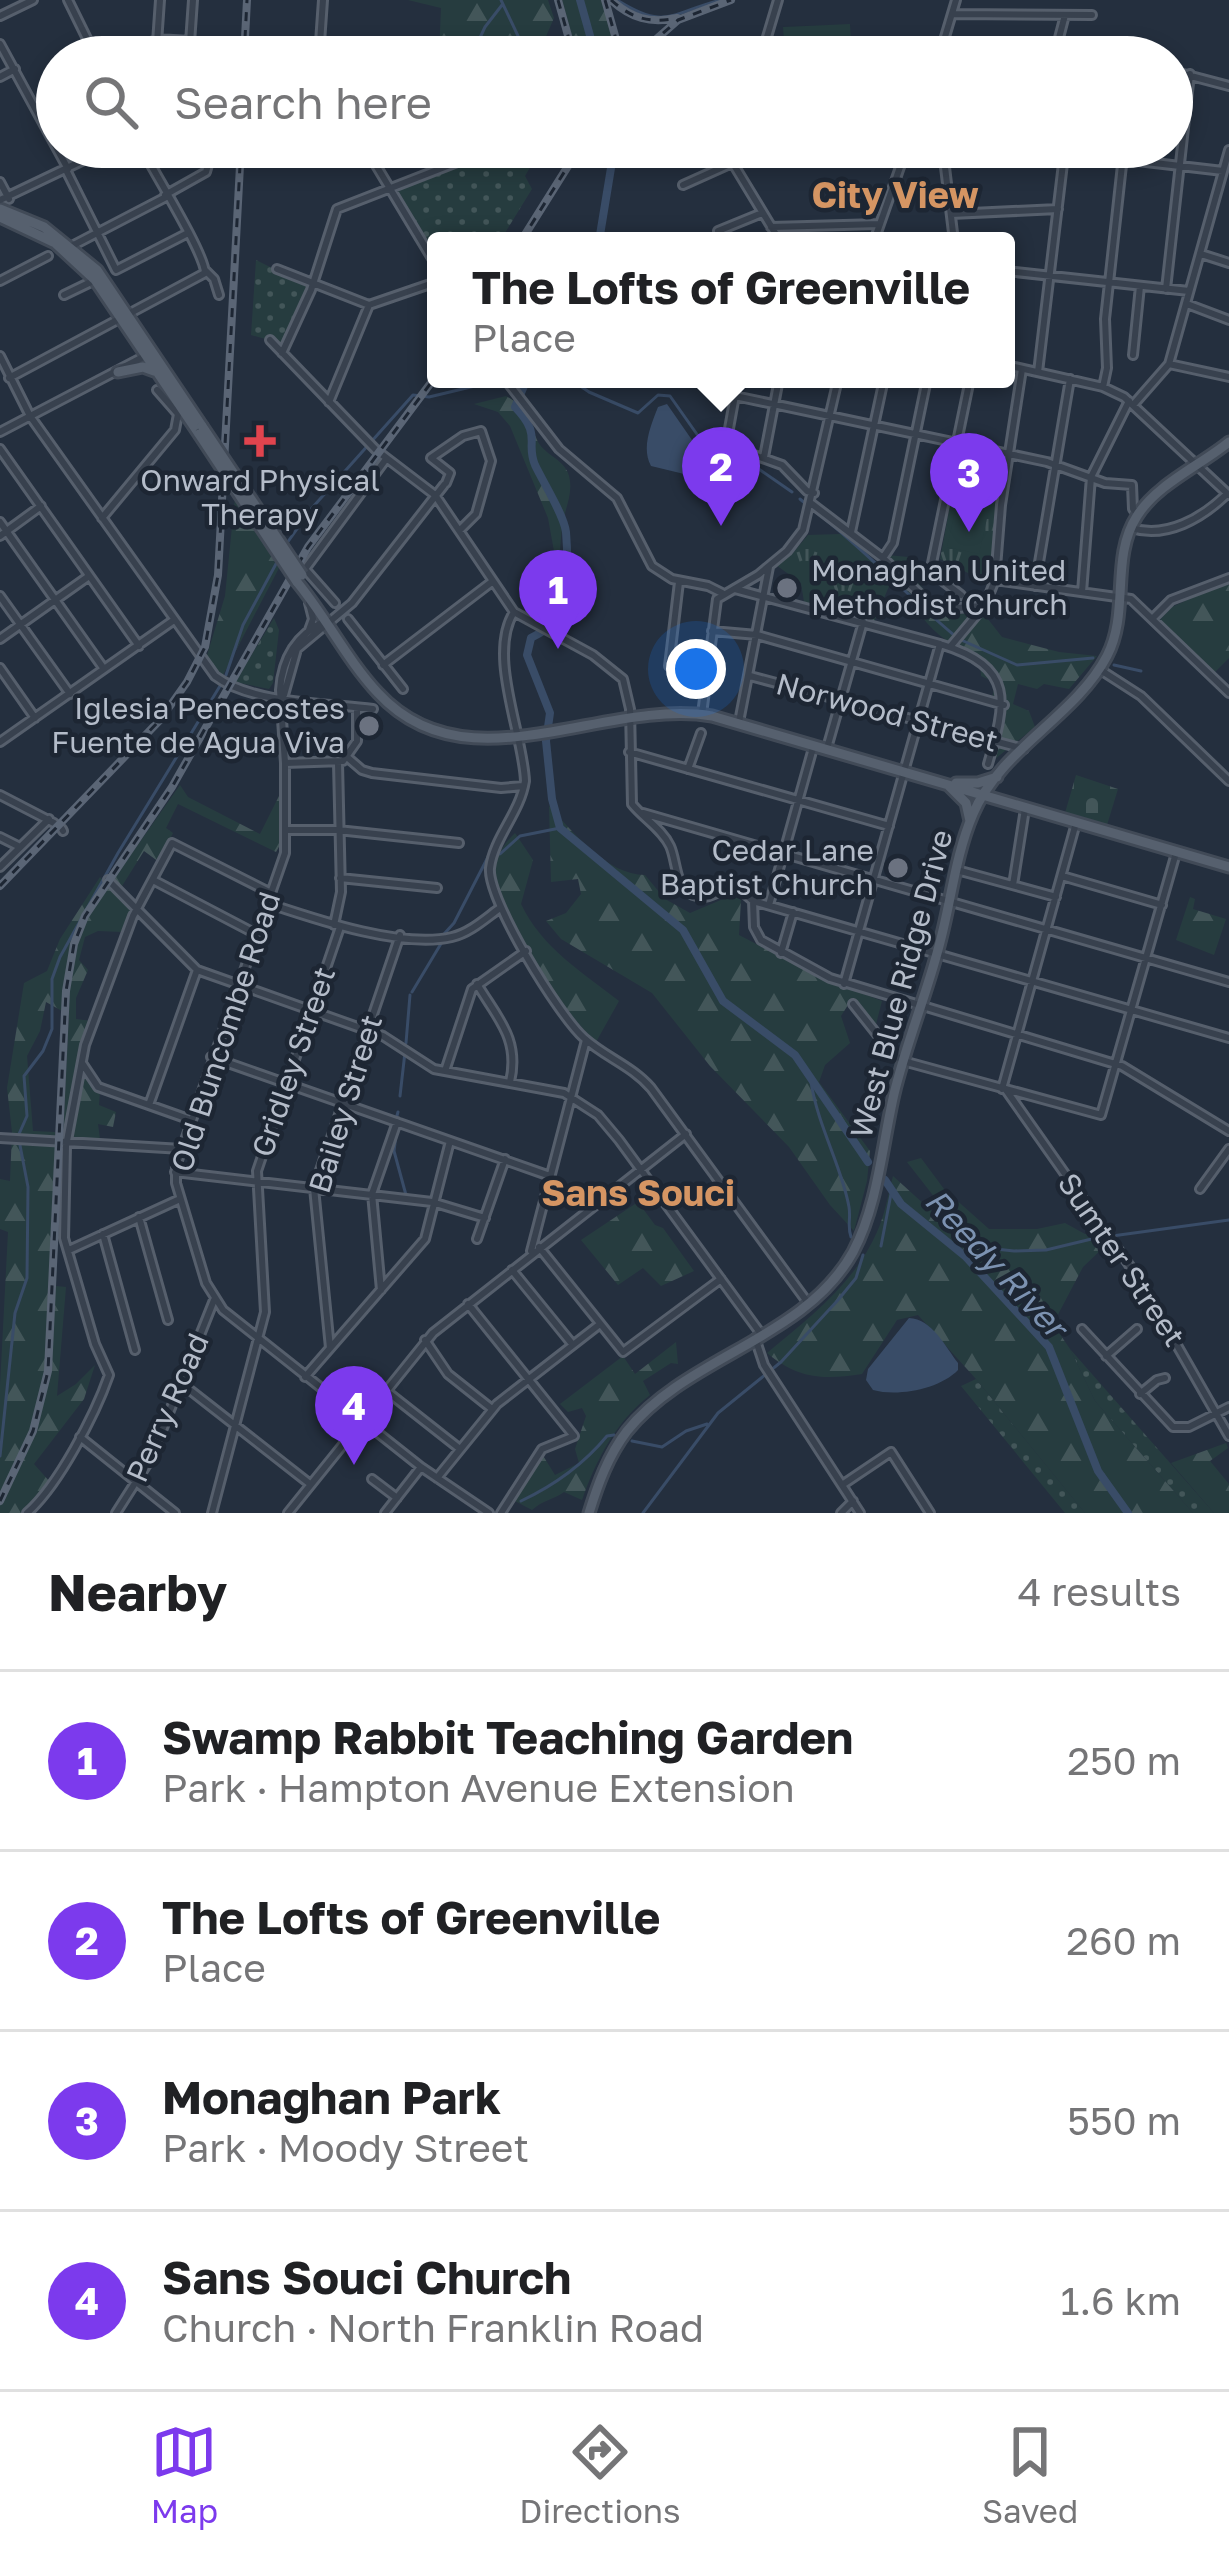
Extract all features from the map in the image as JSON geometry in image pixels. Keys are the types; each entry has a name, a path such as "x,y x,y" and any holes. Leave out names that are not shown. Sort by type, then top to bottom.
{"main road":[{"path":"0,213 68,248 103,277 149,354 377,692 417,725 472,740 630,717 702,714 1229,867"},
{"path":"68,248 126,317"},
{"path":"149,354 159,376 201,430"},
{"path":"118,371 143,367 159,376"},
{"name":"West Blue Ridge Drive","path":"589,1513 607,1462 634,1423 808,1303 838,1274 862,1232 903,1061 937,954 970,821 997,776 1099,669 1115,637 1124,550 1138,514 1152,498 1229,442"},
{"path":"301,575 307,594 328,620"},
{"path":"943,782 970,784 997,776"},
{"path":"943,782 966,802 970,821"}],"street":[{"path":"0,16 33,0"},
{"path":"68,0 86,36"},
{"path":"157,36 160,0"},
{"path":"190,36 193,0"},
{"path":"320,36 323,0"},
{"path":"767,36 778,0"},
{"path":"945,36 956,0"},
{"path":"952,14 1092,15"},
{"path":"1060,36 1065,15"},
{"path":"0,44 36,110"},
{"path":"0,76 15,69"},
{"path":"1193,75 1229,86"},
{"path":"1082,593 1091,477 1131,402 1169,364 1229,150"},
{"path":"1193,166 1223,171"},
{"path":"0,182 4,199 71,168"},
{"path":"151,168 219,295"},
{"path":"68,248 207,168"},
{"path":"378,168 427,250"},
{"path":"282,353 314,284 335,211 438,168"},
{"path":"683,184 720,168"},
{"path":"735,168 774,232"},
{"path":"877,232 900,168"},
{"path":"945,168 953,232"},
{"path":"1038,372 1062,168"},
{"path":"1103,387 1107,368 1103,338 1122,168"},
{"path":"1166,289 1180,168"},
{"path":"67,170 116,270 188,233"},
{"path":"951,214 1058,209"},
{"path":"718,232 762,213"},
{"path":"771,227 880,224"},
{"path":"1201,254 1229,262"},
{"path":"0,281 48,256"},
{"path":"277,268 369,305 427,285"},
{"path":"9,377 206,271"},
{"path":"1015,273 1190,290"},
{"path":"64,295 95,280"},
{"path":"1133,355 1140,286"},
{"path":"1187,304 1229,320"},
{"path":"329,402 369,305"},
{"path":"270,340 372,446 435,495 514,612 616,671 626,684 632,804 668,842 687,892 703,897 731,887 753,901 1229,1038"},
{"path":"1,430 149,354"},
{"path":"0,356 30,416 204,664 226,684 259,696 373,709"},
{"path":"1169,364 1229,377"},
{"path":"1015,367 1103,387 1131,402 1228,495 1180,525 1147,531 1131,527"},
{"path":"844,984 929,684 945,646 985,605 994,580 1022,368"},
{"path":"1035,586 1070,379"},
{"path":"511,388 559,449 617,498 652,566 680,582 722,593"},
{"path":"736,388 724,443 787,468 814,493"},
{"path":"764,457 777,388"},
{"path":"702,714 715,605 722,593 769,567 798,537 812,503 836,388"},
{"path":"851,532 882,388"},
{"path":"883,557 892,543 925,388"},
{"path":"961,595 934,572 968,388"},
{"path":"102,518 175,430 178,414 157,390"},
{"path":"735,396 1054,464 1134,487 1133,506 1138,514"},
{"path":"311,632 352,603 445,484 450,473 431,458 452,442 481,431 490,460 476,514 460,530"},
{"path":"0,449 139,646"},
{"path":"335,603 301,575 386,459"},
{"path":"949,482 1003,492"},
{"path":"812,503 883,557 929,603 958,609 985,605"},
{"path":"3,533 40,506"},
{"path":"0,522 3,533 104,669"},
{"path":"739,722 769,567"},
{"path":"0,639 89,576"},
{"path":"1152,619 1171,600 1229,578"},
{"path":"994,580 1131,599 1229,693"},
{"path":"383,665 493,581"},
{"path":"668,666 680,582"},
{"path":"732,588 945,646 985,668 1004,705 988,764"},
{"path":"307,594 313,613 311,632"},
{"path":"0,596 70,694"},
{"path":"514,612 507,628 504,662 524,786 490,867 500,908 560,1009 586,1040 643,1079 808,1303"},
{"path":"0,742 174,620"},
{"path":"348,620 403,689"},
{"path":"827,748 863,622"},
{"path":"712,631 758,635 1004,705"},
{"path":"311,632 342,642"},
{"name":"Old Buncombe Road","path":"311,632 293,657 283,698 285,853 182,1149 175,1172 180,1198 214,1300 421,1467 489,1513"},
{"path":"0,668 35,718"},
{"path":"1099,669 1141,696 1229,781"},
{"name":"Norwood Street","path":"750,676 1024,749"},
{"path":"285,763 338,763 347,757 357,742 357,707"},
{"path":"688,769 701,733"},
{"path":"769,905 814,744"},
{"path":"629,752 889,826"},
{"path":"347,757 372,773 501,788 524,786"},
{"name":"Gridley Street","path":"212,1513 260,1341 266,1289 256,1181 337,926 338,763"},
{"path":"0,795 57,825 20,847 0,867"},
{"path":"1013,885 1024,809"},
{"path":"639,812 1229,982"},
{"path":"1004,1089 1076,823"},
{"path":"287,830 338,830 459,843"},
{"path":"0,837 20,847"},
{"path":"27,1513 47,1494 80,1436 108,1370 94,1343 63,1220 69,1141 85,1045 138,908 172,843 271,893"},
{"path":"854,1004 903,1061 1099,1116 1177,852"},
{"path":"958,871 1056,897"},
{"path":"1061,876 1162,905"},
{"path":"340,878 437,888"},
{"path":"108,880 197,970 394,1041 423,1064 552,1089 602,1118 721,1279 758,1336 766,1369 860,1513"},
{"path":"154,880 256,934"},
{"path":"753,901 757,934 782,953 844,984 1117,1064 1229,1131"},
{"path":"267,903 337,926 454,937 500,908"},
{"path":"782,953 794,912"},
{"name":"Bailey Street","path":"330,1348 314,1188 400,935"},
{"path":"445,1071 468,996 526,951"},
{"path":"149,1105 197,970"},
{"path":"477,985 512,1042 510,1082"},
{"path":"530,1254 586,1040"},
{"path":"211,1057 550,1175"},
{"path":"82,1064 98,1087 191,1120"},
{"name":"Sumter Street","path":"1004,1089 1139,1279 1229,1436"},
{"path":"381,1290 372,1194 397,1122"},
{"path":"288,1513 425,1340 686,1134"},
{"path":"0,1138 182,1149"},
{"path":"305,1377 425,1239 451,1141"},
{"path":"1200,1189 1229,1149"},
{"path":"477,1239 506,1160"},
{"path":"175,1172 432,1202 485,1218"},
{"path":"68,1250 180,1198"},
{"path":"139,1216 168,1320"},
{"path":"103,1234 135,1349"},
{"path":"539,1247 625,1352 721,1279"},
{"path":"512,1270 573,1345"},
{"name":"Perry Road","path":"116,1513 138,1482 214,1300"},
{"path":"468,1304 574,1438 542,1449 501,1513"},
{"path":"437,1478 492,1409 600,1324"},
{"path":"1082,1329 1163,1420 1176,1428 1189,1427 1229,1408"},
{"path":"1106,1356 1137,1329"},
{"path":"425,1340 448,1373 492,1409"},
{"path":"1140,1394 1165,1378"},
{"path":"181,1383 310,1484"},
{"path":"385,1390 460,1449"},
{"path":"80,1436 175,1513"},
{"path":"842,1485 891,1452 930,1513"},
{"path":"385,1513 421,1467"},
{"path":"372,1479 397,1498"},
{"path":"842,1513 853,1501"}],"green space":[{"path":"408,0 548,0 554,18 546,36 440,36 441,8"},
{"path":"562,0 602,0 612,36 572,36"},
{"path":"850,24 851,36 784,36 783,27"},
{"path":"428,168 530,168 525,176 532,189 506,232 427,232 427,239 393,183"},
{"path":"256,260 308,286 283,344 251,335"},
{"path":"506,396 522,409 540,445 562,464 570,480 570,494 551,622 558,573 548,518 510,426 498,412 474,404"},
{"path":"953,489 996,495 988,583 940,559"},
{"path":"235,497 279,568 222,677 205,662 225,596"},
{"path":"958,498 990,505 979,554 947,547"},
{"path":"841,534 892,579 874,622 804,602 801,583 776,565 808,535"},
{"path":"887,555 908,557 921,585 934,598 961,614 980,609 1002,637 1097,656 1069,689 1018,684 1013,704 1029,711 1035,727 990,763 1006,704 992,697 996,683 981,676 980,656 946,640 922,617"},
{"path":"1229,581 1229,658 1214,673 1159,621 1172,607"},
{"path":"274,618 279,630 273,683 269,689 235,682"},
{"path":"1076,775 1118,789 1107,825 1065,813"},
{"path":"180,785 188,797 260,834 280,794 276,852 178,804 166,828 173,833 159,862 144,851 122,886 113,880"},
{"path":"549,806 604,860 645,875 665,899 690,913 735,894 741,900 739,935 824,979 882,1001 875,1028 865,1012 848,1005 841,1016 850,1043 825,1065 819,1082 870,1151 854,1231 789,1147 710,1066 652,993 561,939 546,921 566,913 581,894 578,879 551,882"},
{"path":"515,833 533,860 521,904 529,919 564,958 619,1001 596,1042 536,967 499,899 496,862"},
{"path":"100,877 131,910 123,932 98,931 85,937 79,960 88,970 76,998 76,1019 92,1021 83,1066 100,1091 99,1105 116,1112 113,1127 98,1124 100,1139 78,1139 63,1132 69,1015 46,1002 40,1031 27,1056 33,1131 55,1132 56,1286 66,1287 57,1396 95,1365 84,1399 34,1464 50,1482 25,1513 0,1513 0,1386 8,1232 0,1229 0,1179 10,1181 12,1132 7,1088 24,983 47,971 60,939"},
{"path":"1190,897 1195,899 1193,909 1226,919 1214,955 1176,940"},
{"path":"921,1158 944,1189 989,1229 1037,1229 1065,1223 1085,1234 1099,1232 1106,1245 1083,1267 1053,1324 1095,1401 1193,1513 1085,1513 918,1315 897,1320 862,1374 812,1376 767,1353 829,1299 856,1268 880,1225 893,1176 978,1253 907,1162"},
{"path":"638,1202 694,1271 661,1286 643,1268 618,1285 581,1240"},
{"path":"676,1342 678,1364 671,1363 643,1381 650,1395 608,1442 582,1500 564,1492 532,1510 513,1500 542,1454 555,1475 579,1463 575,1449 586,1416 582,1408 568,1412 560,1404 623,1356 635,1374"},
{"path":"1070,1349 1214,1513 1193,1513 1095,1401"},
{"path":"976,1379 1085,1513 1065,1513 961,1386"},
{"path":"1226,1443 1228,1448 1210,1461 1229,1484 1229,1513 1214,1513 1171,1463"}],"water":[{"path":"667,404 692,440 739,466 738,487 651,466 647,452 650,429 658,407"},
{"path":"909,1318 937,1334 958,1370 918,1390 873,1390 866,1380 868,1369"}],"waterway":[{"path":"501,0 518,36"},
{"name":"Reedy River","path":"580,0 590,36"},
{"path":"617,0 658,17 721,0"},
{"path":"481,36 502,5"},
{"name":"Reedy River","path":"600,232 611,168"},
{"path":"287,543 312,508 413,395 429,397 467,388"},
{"name":"Reedy River","path":"523,388 515,407 529,425 535,465 566,532 563,603 554,623 531,638 527,655 550,713 546,741 560,828 683,930 723,1001 795,1055 868,1162"},
{"path":"583,388 638,413 658,395 670,396 701,440 750,463 792,492"},
{"path":"800,499 806,504"},
{"path":"816,512 955,636"},
{"path":"226,675 243,625 277,562"},
{"path":"959,639 1017,665 1093,658"},
{"path":"1114,665 1141,671"},
{"path":"19,1134 27,1116 24,1076 52,1029 52,979 60,957 220,686"},
{"path":"500,854 520,836 560,828"},
{"path":"444,934 489,855"},
{"path":"412,992 442,942"},
{"path":"406,1043 410,995"},
{"path":"400,1096 405,1052"},
{"path":"811,1082 846,1192 851,1237"},
{"path":"396,1119 398,1112"},
{"path":"396,1135 394,1151 406,1195"},
{"path":"0,1456 15,1313 27,1278 28,1187 19,1140"},
{"name":"Reedy River","path":"885,1180 901,1204 966,1257 1049,1347 1098,1471 1128,1513"},
{"path":"881,1246 891,1194"},
{"path":"1112,1236 1229,1220"},
{"path":"949,1244 1046,1250 1104,1236"},
{"path":"643,1513 718,1413 781,1362 838,1300 856,1278 863,1255"},
{"path":"632,1441 662,1447 707,1424"},
{"path":"521,1501 568,1473 607,1436 614,1435"}],"railway":[{"path":"245,36 247,0"},
{"path":"558,0 568,36"},
{"path":"605,0 615,36"},
{"path":"611,0 641,18 677,18"},
{"path":"660,36 678,20 731,0"},
{"path":"0,886 160,720 205,647 218,575 240,168"},
{"path":"527,232 567,168"},
{"path":"0,1501 33,1431 48,1371 66,991 74,944 85,916 172,787 308,547 427,388"}],"place":[{"name":"Onward Physical Therapy","path":"260,441"},
{"name":"The Lofts of Greenville","path":"721,526"},
{"name":"Monaghan Park","path":"969,532"},
{"name":"Monaghan United Methodist Church","path":"787,588"},
{"name":"Swamp Rabbit Teaching Garden","path":"558,649"},
{"name":"Iglesia Penecostes Fuente de Agua Viva","path":"369,726"},
{"name":"Cedar Lane Baptist Church","path":"898,868"},
{"name":"Sans Souci Church","path":"354,1465"}],"district":[{"name":"City View","path":"895,195"},
{"name":"Sans Souci","path":"638,1193"}]}
